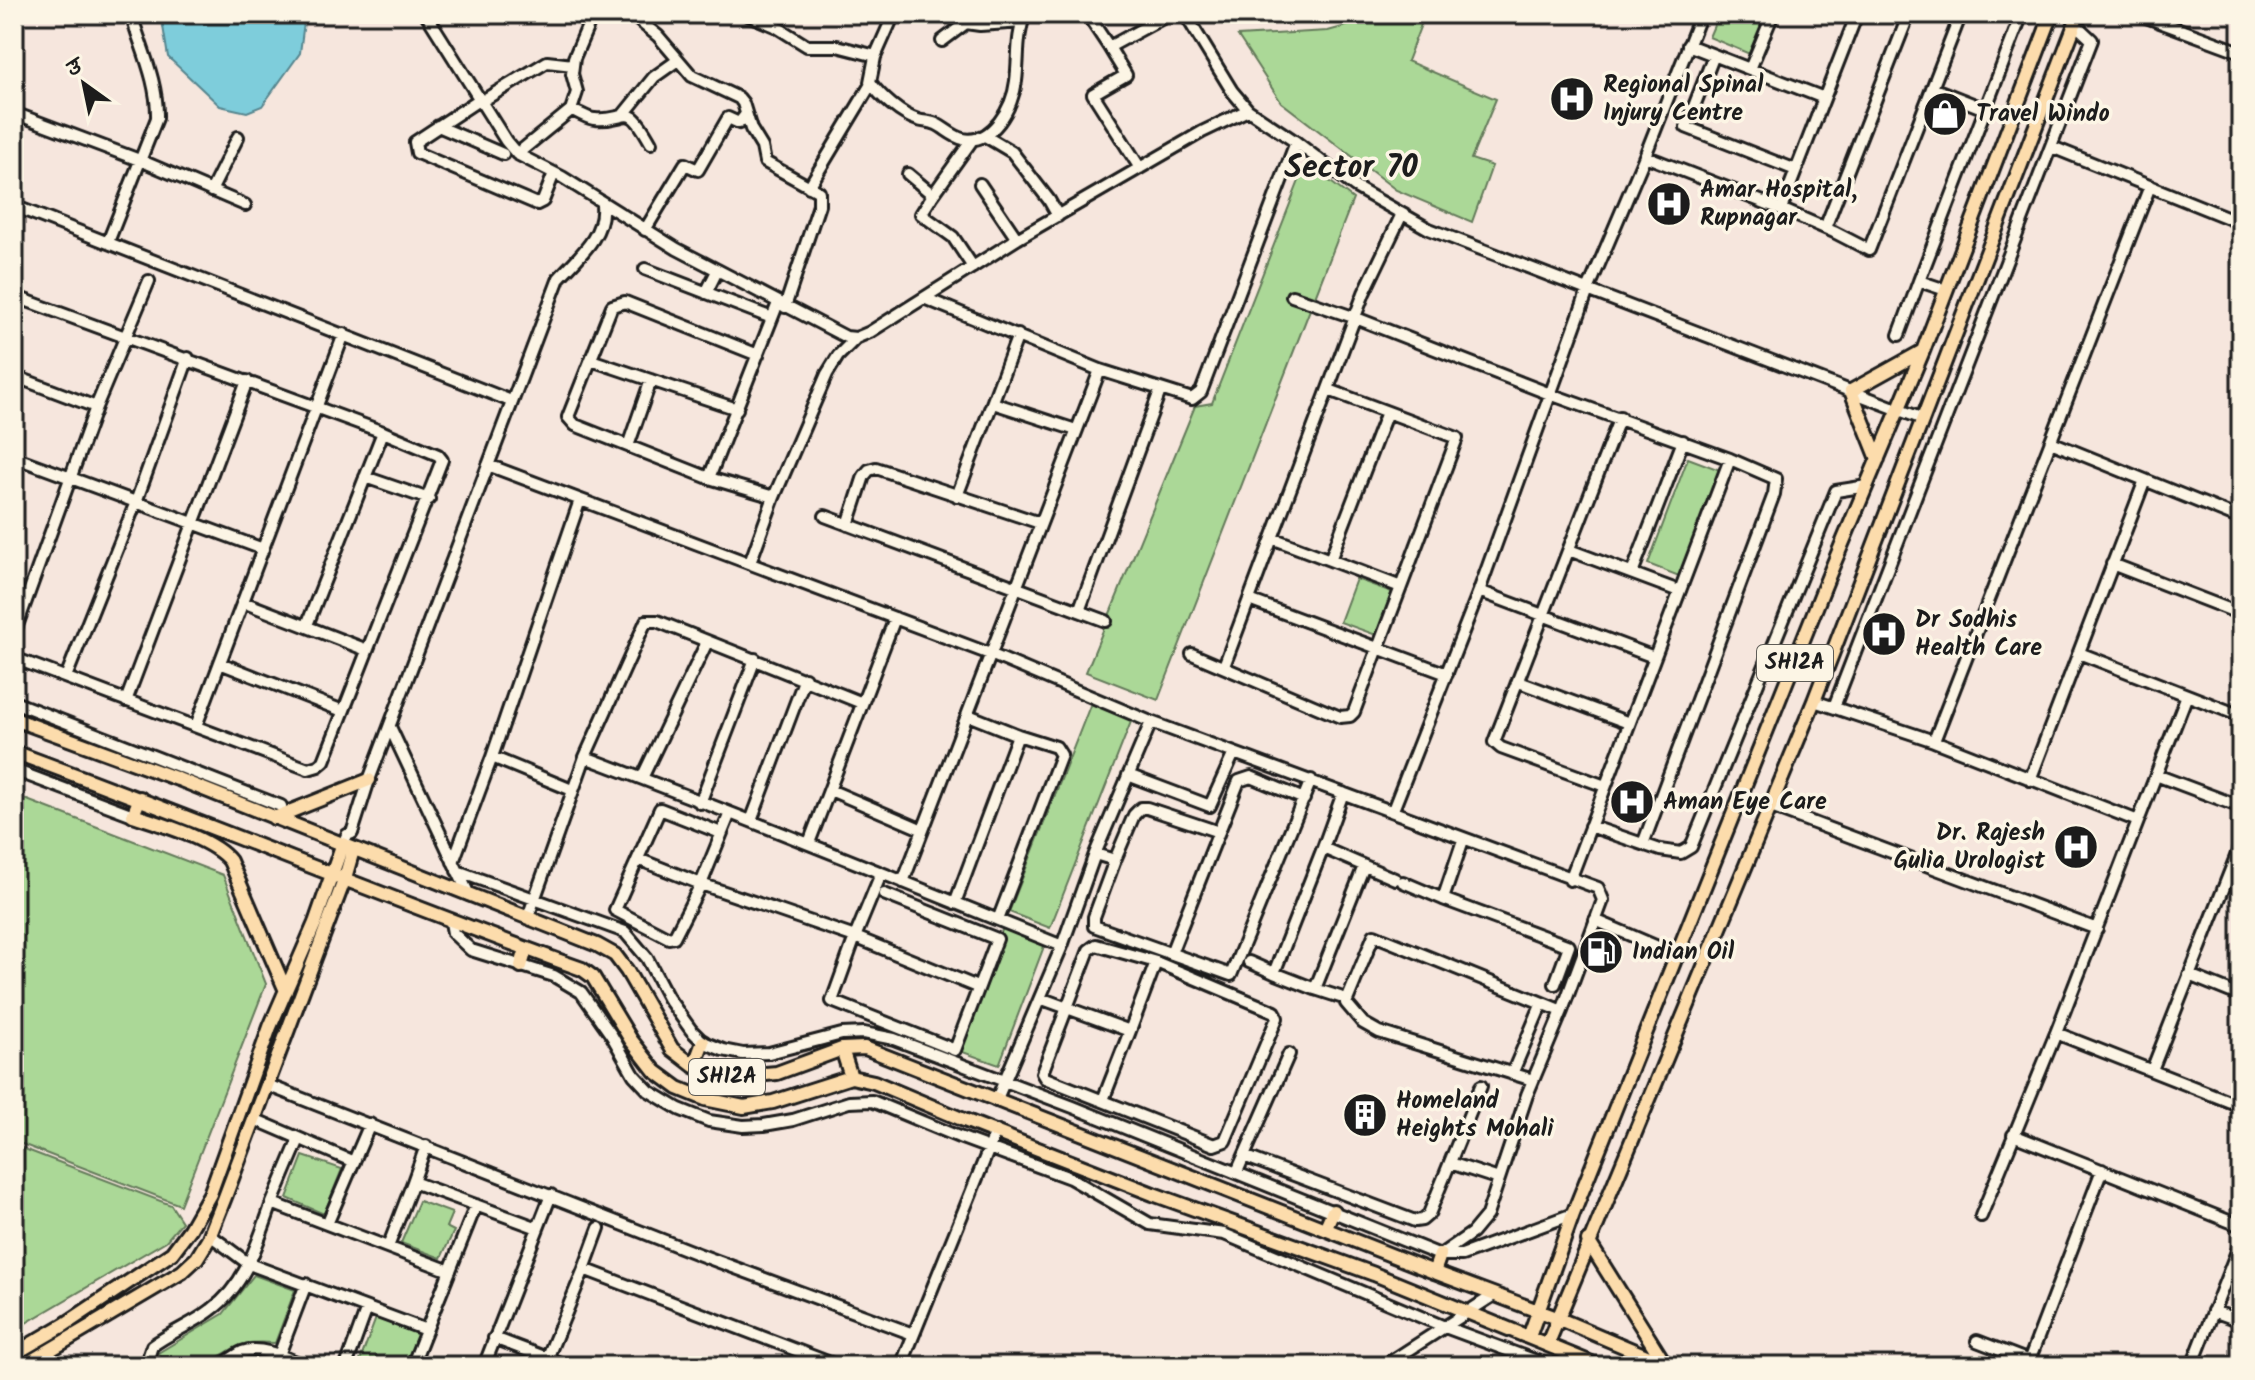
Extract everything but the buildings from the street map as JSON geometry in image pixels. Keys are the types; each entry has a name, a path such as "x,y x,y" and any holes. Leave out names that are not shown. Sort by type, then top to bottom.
{"main road":[{"name":"SH12A","path":"1529,1337 1573,1214 1923,351 2052,14"},
{"name":"SH12A","path":"1548,1343 1814,701 2077,19"},
{"path":"1878,459 1851,391 1923,351"},
{"name":"SH12A","path":"14,719 528,917 615,955 672,1049 712,1075 732,1077 777,1073 842,1049 865,1048 1557,1318"},
{"name":"SH12A","path":"14,752 140,798 451,922 582,969 593,977 631,1040 655,1071 678,1088 705,1099 744,1107 773,1102 851,1077"},
{"path":"150,769 155,756"},
{"path":"274,818 369,780"},
{"path":"140,798 133,815 225,854 286,991"},
{"path":"23,1366 182,1272 197,1258 210,1235 267,1085 348,848"},
{"path":"14,1354 64,1325 181,1244 210,1194 286,991 339,876"},
{"path":"521,966 526,949"},
{"path":"694,1066 703,1042"},
{"path":"842,1049 851,1077 874,1082 1153,1194 1374,1274 1599,1366"},
{"path":"1325,1229 1333,1211"},
{"path":"1588,1241 1667,1365"},
{"path":"1434,1272 1440,1255"},
{"path":"1557,1318 1667,1365"}],"street":[{"path":"108,242 153,133 157,100 131,14"},
{"path":"426,14 517,154 717,271 846,337 856,338"},
{"path":"517,154 571,110 577,92 573,65 593,14"},
{"path":"631,14 658,36 692,76 739,98 762,147 765,162 819,192 819,205 782,305 772,318 709,478"},
{"path":"746,14 775,26 807,46 846,48 875,57"},
{"path":"809,187 871,84 870,74 875,57 894,14"},
{"path":"1087,14 1126,75 1093,94 1140,168"},
{"path":"1109,47 1170,14"},
{"path":"1185,14 1232,91 1248,110 1296,142 1336,175 1401,216 1923,419"},
{"path":"1393,810 1479,591 1588,290 1701,14"},
{"path":"1750,69 1773,14"},
{"path":"1781,209 1857,14"},
{"path":"1825,228 1909,14"},
{"path":"1645,156 1781,209 1869,250 1961,14"},
{"path":"1899,335 2022,14"},
{"path":"2138,14 2241,52"},
{"path":"871,84 910,116 935,123 953,136 972,140 985,136 998,122 1014,91 1016,54 1023,18 980,25 966,23 942,41"},
{"path":"1834,707 2092,40 2077,19"},
{"path":"1688,45 1824,98"},
{"path":"1714,55 1686,127 1796,170"},
{"path":"624,114 654,77 678,60"},
{"path":"554,173 543,201 537,204 417,153 415,142 547,62 573,65"},
{"path":"1932,88 1985,109"},
{"path":"571,110 595,119 624,114 639,123 651,143"},
{"path":"750,563 774,497 827,374 838,356 856,338 1017,239 1202,132 1248,110"},
{"path":"14,113 142,161 245,205"},
{"path":"645,230 685,164 698,170 728,118 739,123 746,114"},
{"path":"438,126 503,154"},
{"path":"985,136 1007,148 1018,159 1058,216"},
{"path":"211,191 238,137"},
{"path":"972,140 921,214 953,237 973,267"},
{"path":"924,298 1100,370 1192,399 1201,392 1296,142"},
{"path":"2052,147 2241,223"},
{"path":"908,174 933,195"},
{"path":"980,184 1017,239"},
{"path":"1934,741 2150,186"},
{"path":"348,848 356,838 352,833 369,780 559,278 601,226 602,205"},
{"path":"14,206 511,401"},
{"path":"1224,666 1364,293 1401,216"},
{"path":"645,269 772,318"},
{"path":"706,293 717,271"},
{"path":"14,634 96,407 149,281"},
{"path":"1919,281 1946,290"},
{"path":"14,296 383,432 438,455 442,460 324,761 318,766 308,769 14,658"},
{"path":"1292,296 1772,475 1778,482 1643,844"},
{"path":"758,355 625,302 612,306 568,417 575,425 709,478 774,497"},
{"path":"196,726 344,334"},
{"path":"957,496 1018,335"},
{"path":"66,677 136,502 188,358"},
{"path":"591,360 737,409"},
{"path":"903,882 1100,370"},
{"path":"14,376 96,407"},
{"path":"628,446 651,380"},
{"path":"126,701 247,381"},
{"path":"1192,654 1345,718 1354,712 1457,438 1329,390"},
{"path":"1079,611 1160,391"},
{"path":"993,403 1076,430"},
{"path":"1330,560 1387,412"},
{"path":"1605,786 1494,742 1620,417"},
{"path":"307,625 383,432"},
{"path":"1632,573 1683,441"},
{"path":"2051,442 2240,516"},
{"path":"14,457 263,549"},
{"path":"1570,880 1730,459"},
{"path":"488,465 990,654 1151,722 1598,888 1603,900 1481,1225 1440,1255"},
{"path":"848,525 864,476 876,468 1040,523"},
{"path":"365,477 429,499"},
{"path":"2030,780 2145,480"},
{"path":"1590,826 1681,853 1691,847 1836,491 1867,486"},
{"path":"455,866 580,500"},
{"path":"825,516 1106,621"},
{"path":"1272,538 1401,587"},
{"path":"1569,550 1679,591"},
{"path":"2112,564 2241,614"},
{"path":"1479,591 1654,657"},
{"path":"1249,600 1447,674"},
{"path":"243,602 367,650"},
{"path":"809,843 895,618"},
{"path":"528,917 585,757 646,621 657,621 862,703"},
{"path":"642,778 707,642"},
{"path":"2079,653 2239,715 2241,703"},
{"path":"700,803 755,659"},
{"path":"220,663 343,711"},
{"path":"751,821 805,678"},
{"path":"1519,682 1629,723"},
{"path":"1981,1216 2056,1033 2187,695"},
{"path":"1814,701 1934,741 2138,821"},
{"path":"14,702 281,806"},
{"path":"968,715 1056,747 1061,755 998,920"},
{"path":"996,1101 1062,946 1095,854 1151,722"},
{"path":"390,727 469,896"},
{"path":"955,903 1018,735"},
{"path":"1128,775 1210,806 1234,753"},
{"path":"492,757 572,790"},
{"path":"585,757 809,843 1062,946"},
{"path":"14,770 133,815"},
{"path":"2156,775 2241,807"},
{"path":"1171,953 1242,778 1251,777 1304,799"},
{"path":"1219,832 1141,808 1134,815 1115,860 1094,917 1094,926 1231,975 1311,780"},
{"path":"830,790 923,830"},
{"path":"1274,973 1343,793"},
{"path":"1771,807 2097,929"},
{"path":"721,833 660,809 615,910 669,938 677,933 730,813"},
{"path":"1443,899 1463,840"},
{"path":"2152,1070 2241,844"},
{"path":"1323,848 1443,899 1569,946 1555,984"},
{"path":"1095,854 1115,860"},
{"path":"638,859 855,937 977,987"},
{"path":"455,866 625,932 647,958 668,998 703,1042 743,1054 769,1053 842,1034 864,1033 929,1050 1440,1255 1462,1255 1573,1214"},
{"path":"1315,989 1364,866"},
{"path":"881,874 832,1001 955,1050 997,939 884,894"},
{"path":"1595,920 1679,956"},
{"path":"451,922 453,933 471,950 554,976 581,992 612,1036 634,1075 649,1091 679,1109 709,1121 743,1126 793,1120 849,1102 872,1101 1089,1187 1150,1224 1224,1234 1445,1327 1550,1366"},
{"path":"1533,1080 1369,1028 1346,1003 1374,935 1562,1011"},
{"path":"1096,945 1156,962 1275,1012 1277,1018 1229,1136 1219,1144 1214,1145 1045,1078 1042,1073 1089,950 1096,945"},
{"path":"1103,1100 1156,962"},
{"path":"1249,962 1340,997"},
{"path":"2189,975 2241,996"},
{"path":"1040,998 1130,1031"},
{"path":"1516,1075 1546,1004"},
{"path":"2056,1033 2241,1106"},
{"path":"1237,1172 1289,1054"},
{"path":"267,1085 698,1254 913,1334"},
{"path":"1244,1156 1415,1221 1422,1220 1429,1214 1481,1086"},
{"path":"254,1119 354,1162"},
{"path":"327,1224 370,1124"},
{"path":"901,1366 996,1131"},
{"path":"2013,1135 2241,1226"},
{"path":"155,1366 149,1355 152,1346 221,1302 249,1264 299,1139"},
{"path":"388,1247 426,1146"},
{"path":"1252,1179 1259,1161"},
{"path":"1450,1163 1499,1179"},
{"path":"2029,1361 2102,1170"},
{"path":"413,1182 538,1228"},
{"path":"484,1366 551,1195"},
{"path":"272,1203 450,1271"},
{"path":"412,1366 476,1205"},
{"path":"546,1362 599,1228"},
{"path":"210,1235 249,1264 426,1330"},
{"path":"2192,1366 2241,1241"},
{"path":"584,1269 832,1365"},
{"path":"279,1355 306,1284"},
{"path":"1384,1366 1494,1295"},
{"path":"346,1366 367,1308"},
{"path":"2213,1311 2241,1321"},
{"path":"494,1338 546,1362 568,1366"},
{"path":"1977,1341 2042,1366"},
{"path":"220,1366 243,1352 254,1351 279,1355 306,1366"}],"green space":[{"path":"1372,14 1425,14 1407,61 1496,99 1471,159 1492,166 1472,222 1396,190 1281,102 1238,36 1328,31 1368,20"},
{"path":"1719,14 1769,14 1752,55 1709,37"},
{"path":"1306,163 1353,199 1158,700 1086,672 1195,406 1212,403"},
{"path":"1688,458 1720,470 1679,576 1648,564"},
{"path":"1356,579 1392,592 1376,635 1340,622"},
{"path":"1093,698 1134,714 1050,928 1009,912"},
{"path":"14,795 223,875 266,984 180,1205 14,1141"},
{"path":"1004,925 1046,941 999,1065 957,1050"},
{"path":"14,1145 171,1205 182,1222 166,1241 14,1330"},
{"path":"303,1156 342,1169 324,1214 287,1198"},
{"path":"419,1201 452,1213 446,1227 454,1231 441,1258 401,1243"},
{"path":"254,1275 295,1290 275,1343 242,1344 200,1366 166,1366 158,1353 223,1314"},
{"path":"376,1318 418,1334 405,1366 358,1366"}],"water":[{"path":"161,14 305,14 300,53 262,106 247,112 220,106 168,57"}],"place":[{"name":"Regional Spinal Injury Centre","path":"1572,99"},
{"name":"Travel Windo","path":"1945,114"},
{"name":"Amar Hospital, Rupnagar","path":"1669,204"},
{"name":"Dr Sodhis Health Care","path":"1884,634"},
{"name":"Aman Eye Care","path":"1632,802"},
{"name":"Dr. Rajesh Gulia Urologist","path":"2076,847"},
{"name":"Indian Oil","path":"1601,952"},
{"name":"Homeland Heights Mohali","path":"1365,1115"}],"district":[{"name":"Sector 70","path":"1351,168"}]}
